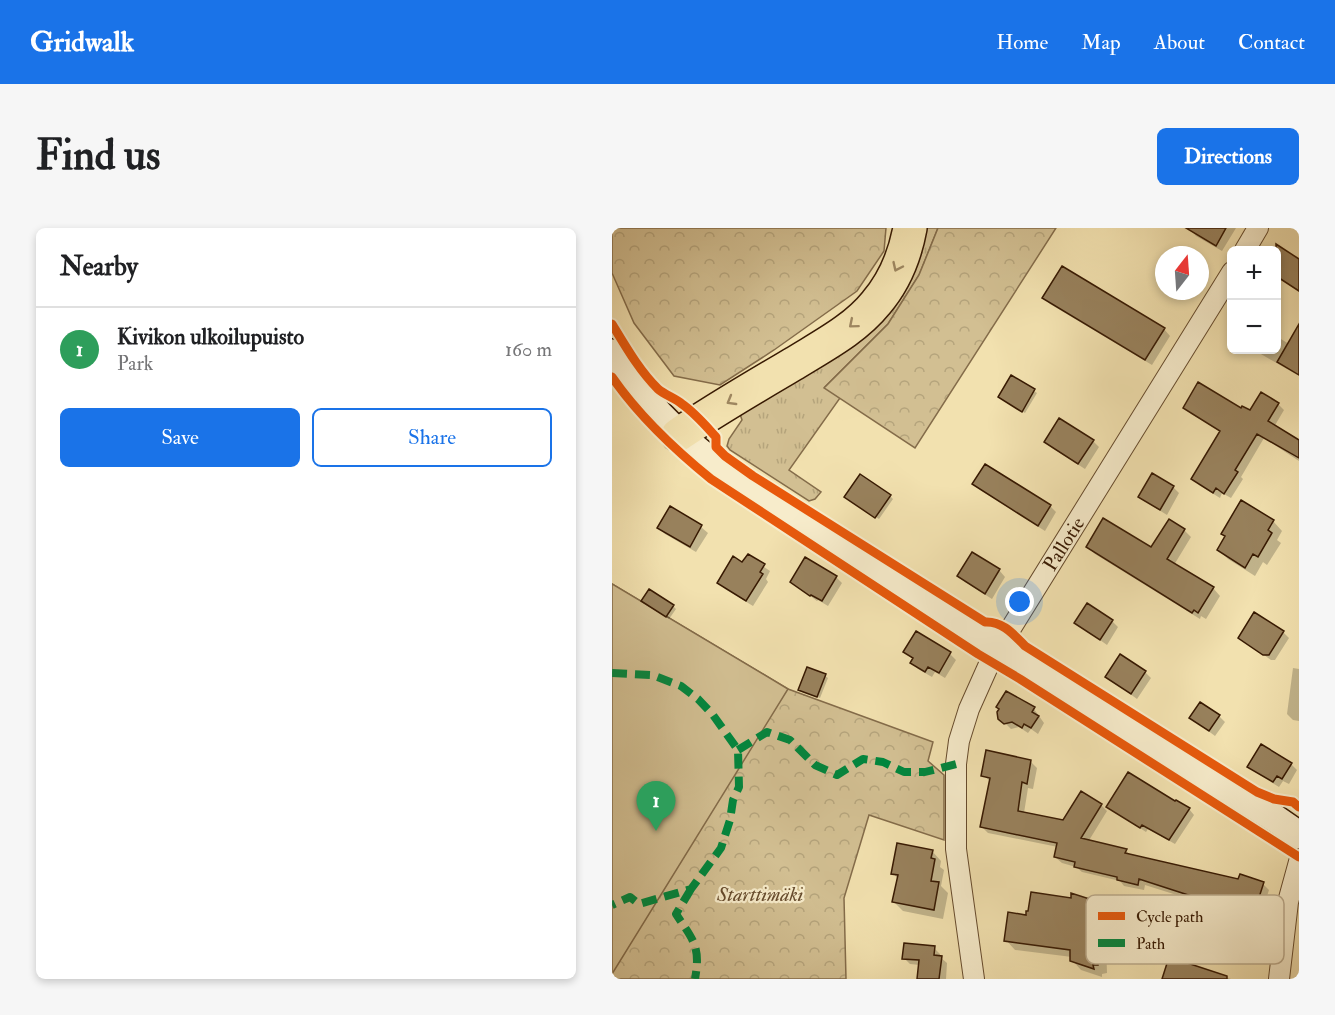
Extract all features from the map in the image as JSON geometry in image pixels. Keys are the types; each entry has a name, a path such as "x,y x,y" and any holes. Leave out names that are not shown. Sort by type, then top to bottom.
{"highway":[{"path":"678,435 827,343 864,315 877,302 896,272 904,252 909,228"}],"main road":[{"path":"612,353 652,408 678,435 718,468 758,496 1119,720 1276,819 1299,836"}],"street":[{"path":"1247,246 1258,228"},
{"name":"Pallotie","path":"974,979 956,849 956,764 959,741 969,708 985,672 1227,280"},
{"path":"1284,933 1288,902 1299,862"},
{"path":"1278,979 1280,964"}],"green space":[{"path":"612,228 886,228 884,251 857,291 720,385 674,376 634,323 612,273"},
{"path":"917,228 938,228 919,275 888,324 825,387 840,398 789,470 821,492 815,499 809,501 730,450 727,446 729,439 742,420 739,411 818,358"},
{"path":"938,228 1056,228 915,448 824,388 888,324 919,275"},
{"name":"Starttimäki","path":"612,584 788,689 933,742 928,761 944,775 944,840 869,815 844,898 846,979 612,979"},
{"path":"612,584 788,689 612,974"}],"building":[{"path":"1186,228 1226,228 1216,246"},
{"path":"1281,247 1299,259 1299,291 1281,279"},
{"path":"1062,266 1165,328 1145,360 1042,298"},
{"path":"1299,324 1299,375 1277,362"},
{"path":"1011,375 1035,389 1022,412 998,397"},
{"path":"1198,382 1241,408 1242,406 1250,410 1261,392 1279,403 1268,421 1299,440 1299,458 1257,434 1235,470 1238,472 1224,494 1216,488 1213,493 1191,479 1220,431 1183,408"},
{"path":"1059,418 1094,440 1078,464 1044,442"},
{"path":"985,464 1051,505 1038,526 972,484"},
{"path":"1152,473 1174,486 1160,510 1138,497"},
{"path":"860,474 891,495 875,518 844,497"},
{"path":"1241,500 1274,520 1268,530 1272,533 1258,557 1253,554 1245,568 1217,550 1225,536 1221,534"},
{"path":"670,506 702,525 690,547 657,528"},
{"path":"1103,518 1151,547 1169,519 1185,529 1167,559 1214,587 1198,613 1194,610 1192,613 1086,547"},
{"path":"972,552 1000,569 985,594 957,576"},
{"path":"748,554 765,564 760,572 763,574 746,601 717,583 733,556 742,562"},
{"path":"805,557 837,576 822,601 810,596 790,582"},
{"path":"649,589 674,605 666,617 641,601"},
{"path":"1087,603 1113,620 1100,640 1074,623"},
{"path":"1254,612 1284,631 1269,655 1263,655 1238,638"},
{"path":"916,631 951,652 939,673 928,667 925,672 910,663 913,658 903,652"},
{"path":"1120,654 1146,671 1131,694 1105,677"},
{"path":"807,667 826,674 817,697 798,690"},
{"path":"1006,691 1035,707 1032,712 1039,716 1031,728 1024,724 1022,728 1012,722 1004,724 998,719 999,709 996,707"},
{"path":"1200,702 1220,715 1209,731 1189,718"},
{"path":"1261,744 1292,763 1282,779 1277,776 1273,782 1247,767"},
{"path":"986,750 1031,760 1027,784 1022,782 1018,811 1063,820 1081,791 1102,804 1081,838 1127,849 1125,853 1238,879 1240,874 1264,882 1260,895 1188,895 1139,879 1138,885 1117,880 1117,877 1074,867 1075,862 1054,857 1057,843 980,827 990,778 981,776"},
{"path":"1128,772 1190,808 1169,840 1142,825 1140,828 1106,807"},
{"path":"897,843 933,850 931,858 935,859 931,881 939,882 934,910 892,902 898,875 891,874"},
{"path":"1031,892 1071,898 1071,893 1086,898 1086,964 1098,965 1093,965 1094,969 1070,961 1070,950 1004,941 1008,912 1026,915"},
{"path":"904,943 935,946 934,955 942,956 939,979 917,979 919,960 902,959"},
{"path":"1167,964 1190,964 1227,976 1227,979 1162,979"}],"marked path":[{"path":"612,673 652,675 681,686 698,699 713,715 738,750 739,787 733,800 730,820 721,848 691,889 639,904 630,897 612,905"},
{"path":"738,750 767,732 790,740 815,765 837,775 863,759 883,762 904,772 925,772 956,764"},
{"path":"691,889 676,914 694,944 697,959 695,979"}],"cycle path":[{"path":"612,324 651,382 696,415 716,437 716,447 753,476 985,622 1003,626 1025,646 1257,792 1274,799 1293,802 1299,807"},
{"path":"612,377 658,431 711,479 978,654 1299,857"}],"place":[{"name":"Kivikon ulkoilupuisto","path":"656,831"}]}
